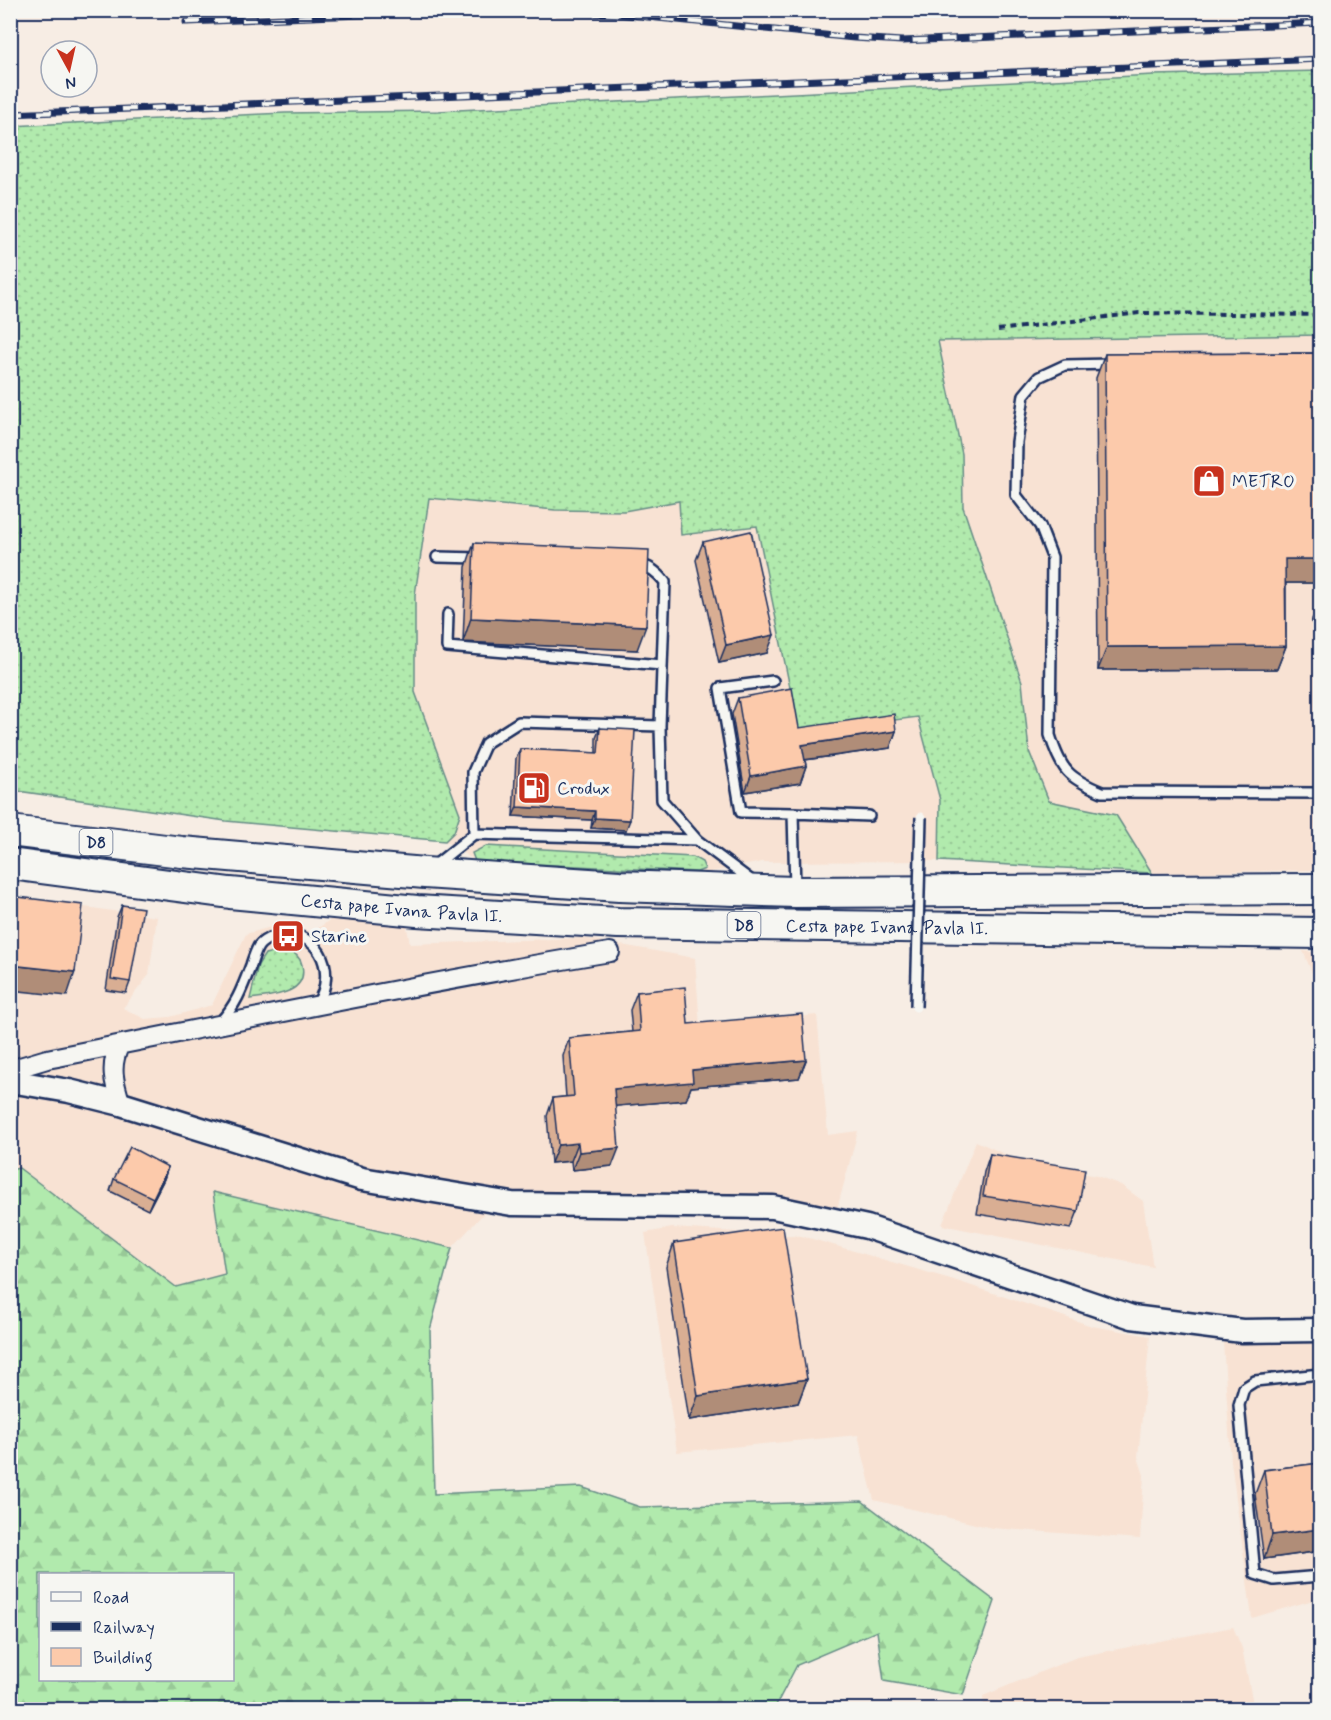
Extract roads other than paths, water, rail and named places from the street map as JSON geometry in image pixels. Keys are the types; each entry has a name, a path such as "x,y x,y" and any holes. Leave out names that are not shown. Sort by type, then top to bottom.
{"highway":[{"name":"Cesta pape Ivana Pavla II.","path":"10,831 182,852 425,873 619,886 781,892 1320,890"},
{"name":"Cesta pape Ivana Pavla II.","path":"10,864 168,885 417,911 618,923 1320,933"}],"street":[{"path":"10,1070 47,1059 218,1025 514,968 610,952"},
{"path":"120,1045 114,1056 113,1071 121,1104"},
{"path":"10,1081 69,1091 121,1104 362,1179 512,1204 773,1207 867,1227 1132,1317 1242,1331 1320,1330"}],"lane":[{"path":"1123,364 1065,365 1039,377 1024,395 1017,442 1016,495 1040,526 1052,557 1050,735 1058,760 1078,782 1102,792 1320,793"},
{"path":"437,556 485,558"},
{"path":"627,563 646,565 659,574 665,582 660,726 662,800 697,840 781,892 793,813"},
{"path":"448,614 447,647 662,665"},
{"path":"773,681 720,688 741,812 869,816"},
{"path":"474,834 473,772 486,743 519,722 660,726"},
{"path":"916,1007 921,817"},
{"path":"425,873 474,834 697,840"},
{"path":"218,1025 234,1005 258,945 272,937 288,936 305,939 317,947 325,962 325,976 323,994 315,1006"},
{"path":"1320,1374 1255,1382 1244,1388 1239,1405 1255,1574 1274,1580 1320,1576"}],"railway":[{"path":"186,22 489,10"},
{"path":"494,10 618,14 902,41 1320,23"},
{"path":"10,114 1320,59"}],"place":[{"name":"METRO","path":"1209,481"},
{"name":"Crodux","path":"534,788"},
{"name":"Starine","path":"288,936"}]}
